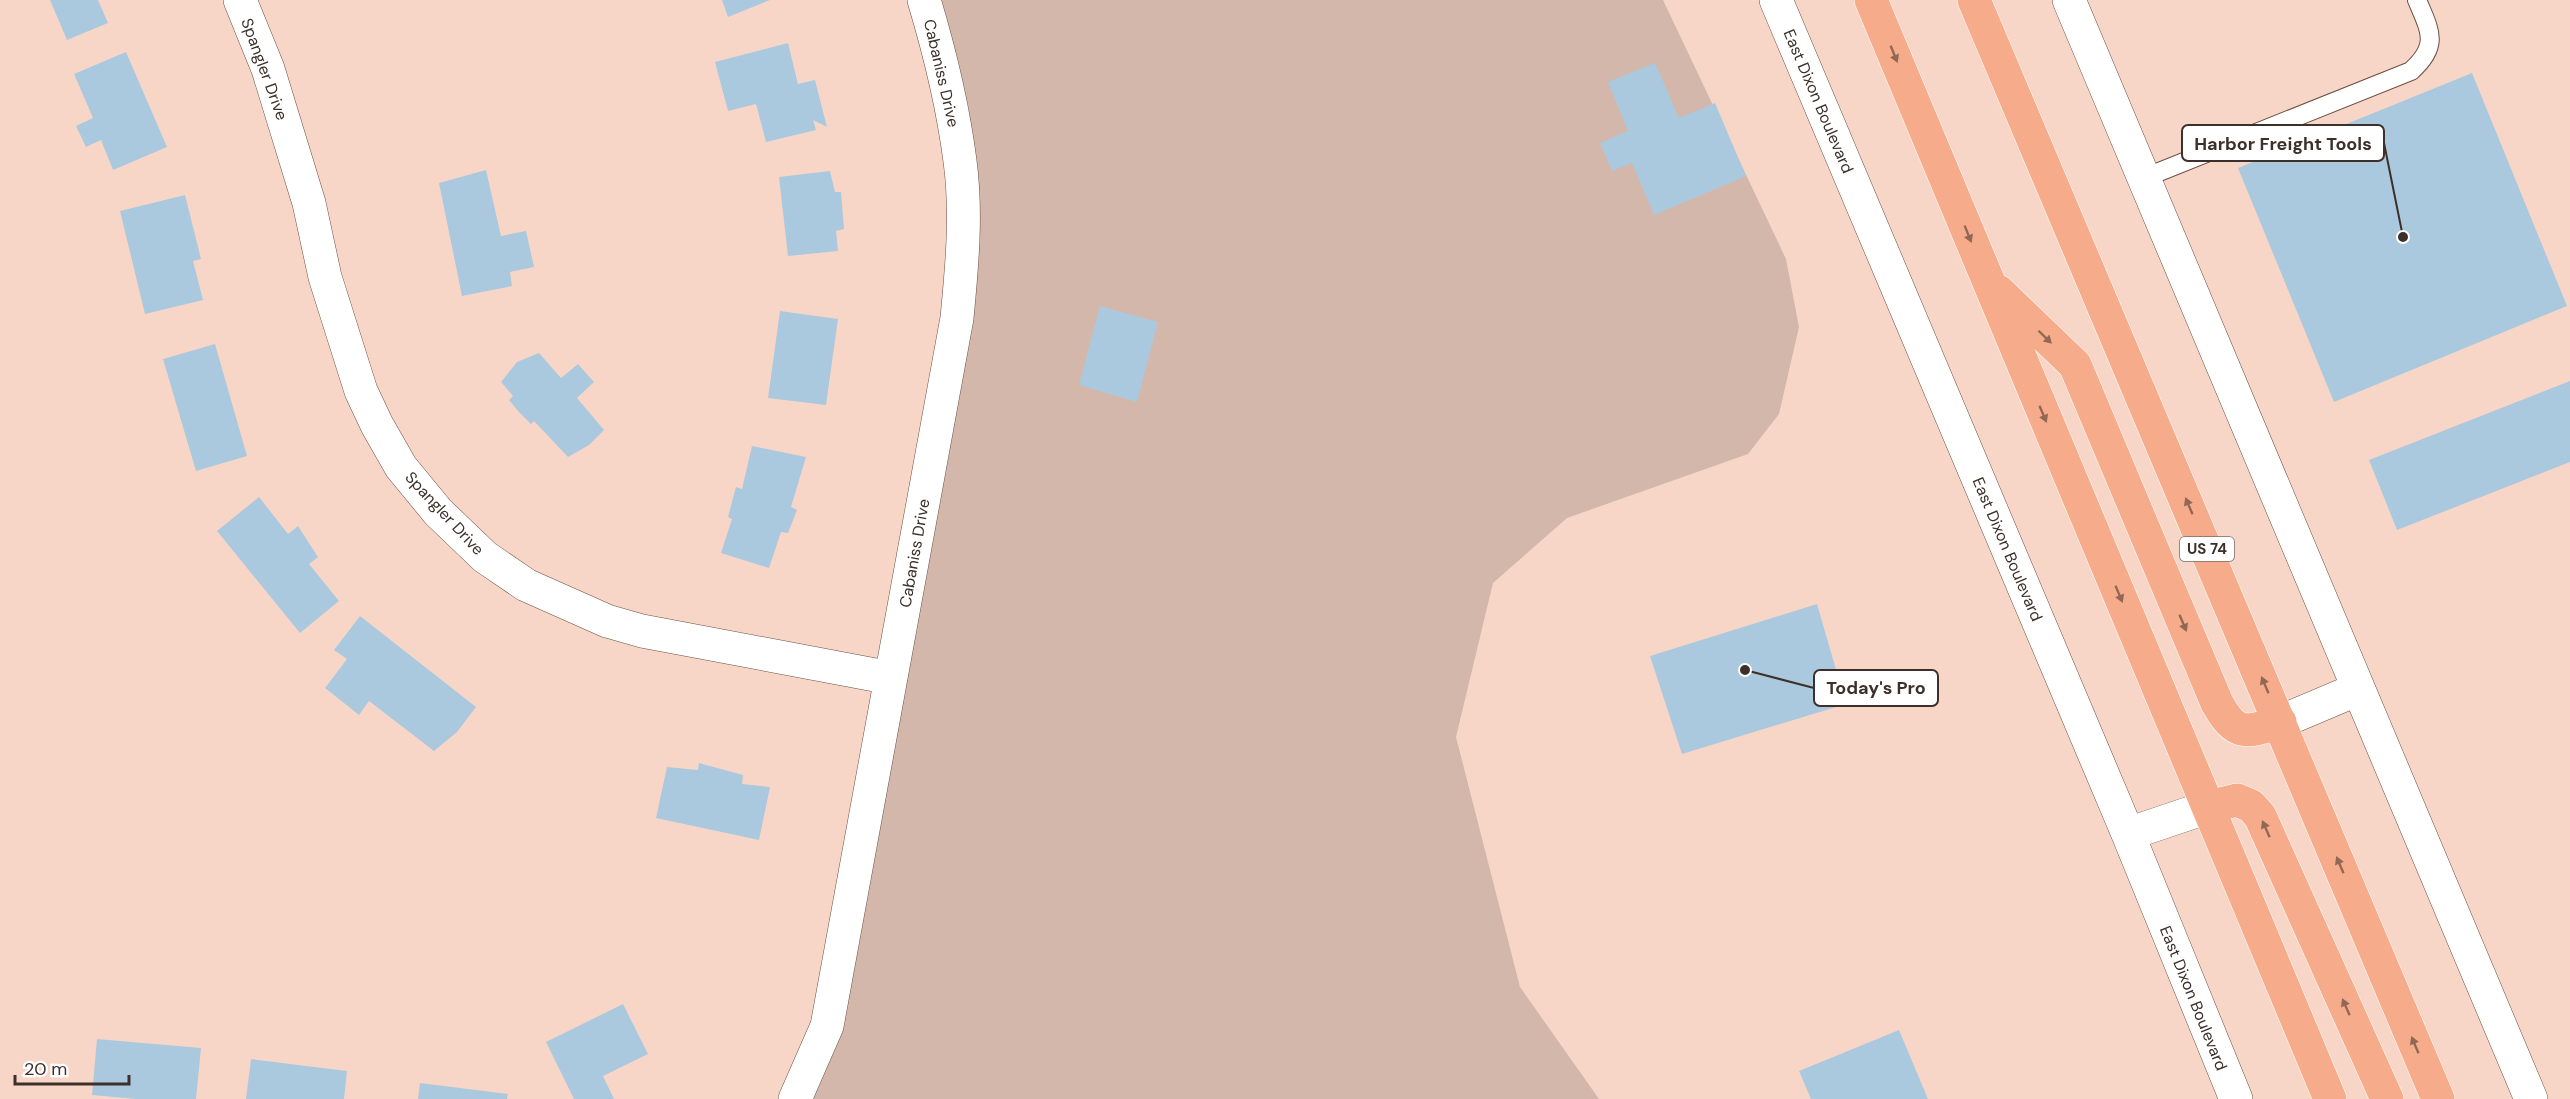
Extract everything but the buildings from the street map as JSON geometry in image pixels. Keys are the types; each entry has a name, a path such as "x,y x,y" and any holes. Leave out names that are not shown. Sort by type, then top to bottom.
{"highway":[{"path":"1871,0 2330,1099"},
{"name":"US 74","path":"1974,0 2438,1099"},
{"path":"1988,281 2075,365 2226,720 2236,729 2246,731 2280,722"},
{"path":"2208,807 2237,800 2251,806 2260,816 2386,1099"}],"street":[{"name":"Spangler Drive","path":"240,0 268,69 309,203 325,277 361,391 401,467 438,512 485,557 526,585 607,621 642,631 891,678"},
{"name":"Cabaniss Drive","path":"795,1099 827,1026 957,318 963,252 960,164 949,96 924,0"},
{"name":"East Dixon Boulevard","path":"1776,0 2128,834 2236,1099"},
{"path":"2069,0 2531,1099"},
{"path":"2280,722 2358,689"},
{"path":"2128,834 2208,807"}],"lane":[{"path":"2144,178 2411,71 2420,62 2431,44 2432,34 2417,0"}],"shaded area":[{"path":"924,0 1663,0 1786,259 1799,327 1779,414 1748,454 1567,518 1493,583 1456,737 1520,987 1599,1099 794,1099 802,1086 963,252"}],"place":[{"name":"Harbor Freight Tools","path":"2403,237"},
{"name":"Today's Pro","path":"1745,670"}]}
